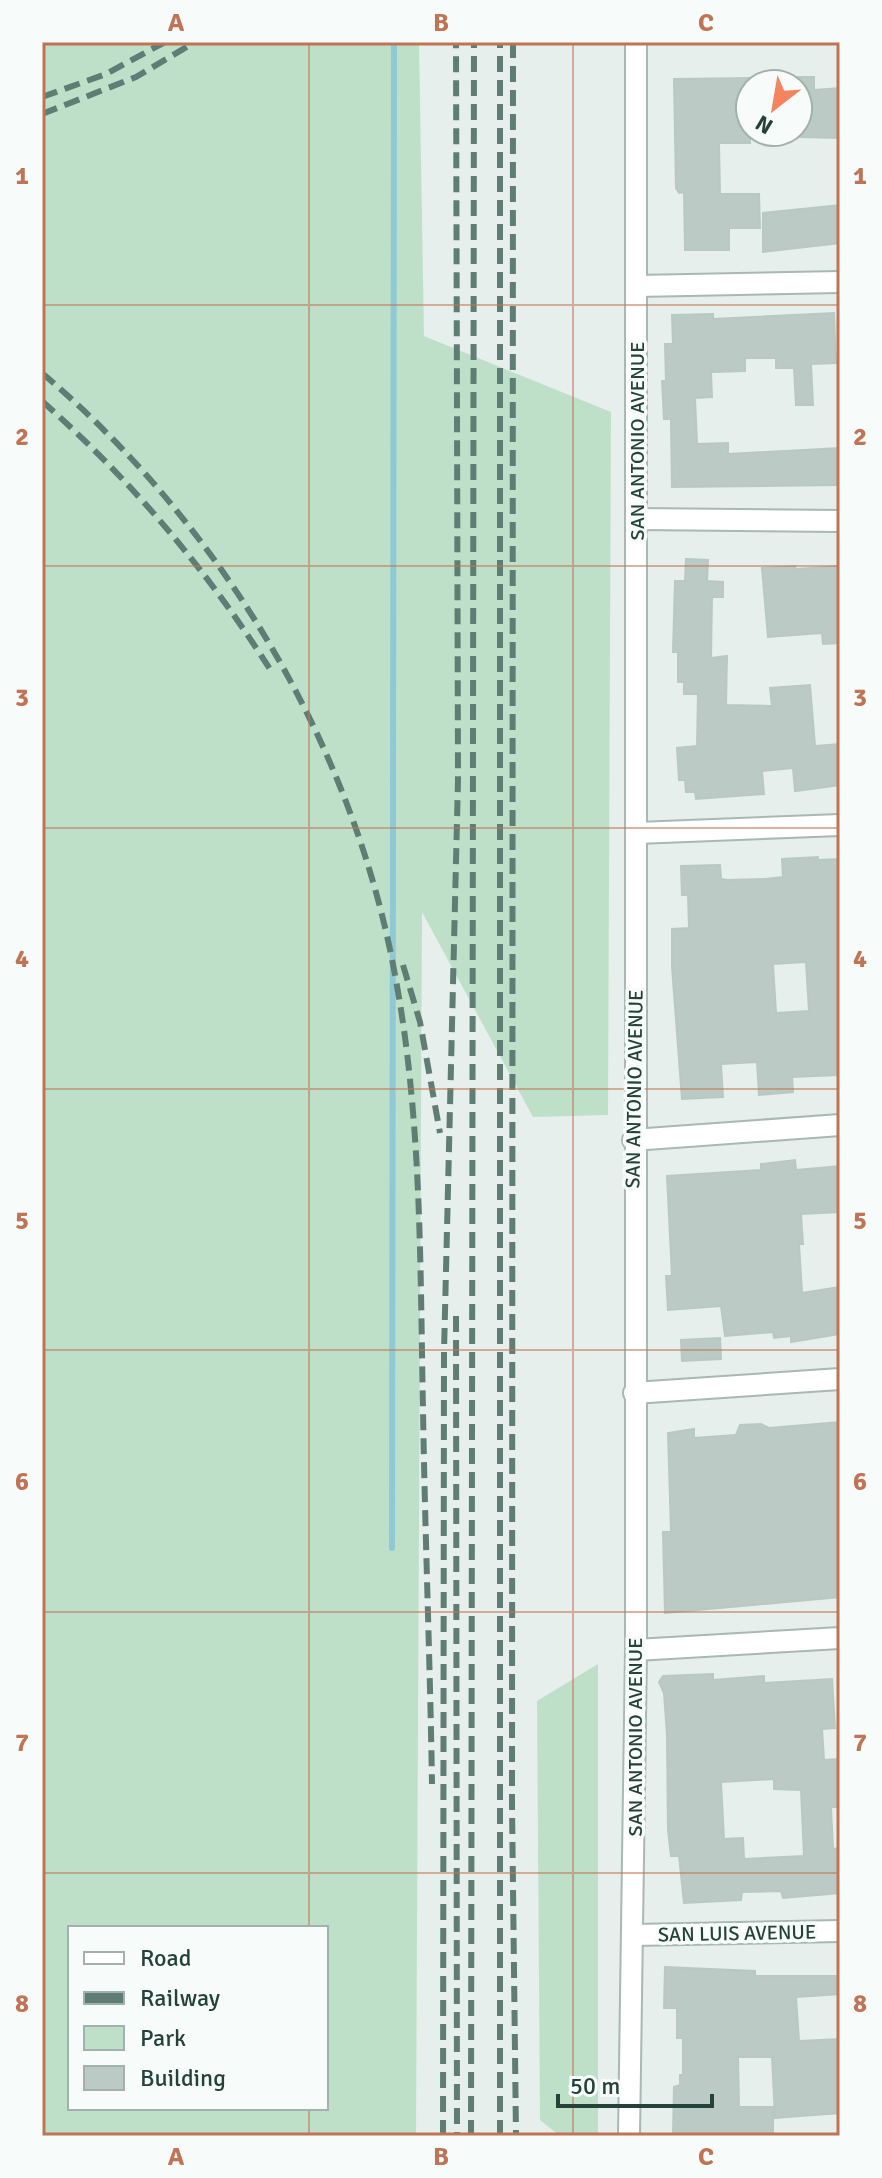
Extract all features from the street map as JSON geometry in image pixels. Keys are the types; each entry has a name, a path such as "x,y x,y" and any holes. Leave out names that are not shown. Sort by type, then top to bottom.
{"street":[{"name":"SAN ANTONIO AVENUE","path":"629,2136 636,1650 633,1140 638,519 636,42"},
{"path":"637,286 840,282"},
{"path":"638,519 840,521"},
{"path":"637,833 840,825"},
{"path":"633,1140 840,1125"},
{"path":"634,1393 840,1379"},
{"path":"636,1650 840,1638"},
{"name":"SAN LUIS AVENUE","path":"634,1935 840,1931"}],"green space":[{"path":"42,42 419,42 424,336 611,412 608,1115 533,1117 422,912 416,2136 42,2136"},
{"path":"598,1664 598,2136 560,2136 540,2120 537,1701"}],"building":[{"path":"734,78 734,143 719,143 720,194 759,194 760,228 729,228 729,250 685,250 684,192 679,193 676,188 674,79"},
{"path":"840,88 840,138 814,137 814,90"},
{"path":"840,205 840,243 763,252 763,213"},
{"path":"834,313 836,363 811,364 813,405 796,405 794,368 776,368 776,358 745,358 745,371 711,372 712,397 695,398 697,444 728,443 728,454 840,448 840,485 672,487 671,419 664,419 662,381 666,381 665,344 673,344 672,315 713,314 713,319"},
{"path":"686,559 708,560 707,581 723,582 723,597 712,597 711,658 727,656 726,705 772,706 770,688 810,685 815,746 840,744 840,785 795,791 793,768 762,771 764,794 696,799 695,792 686,792 685,780 679,780 677,748 697,746 698,694 684,694 684,682 678,682 678,652 673,652 675,581 685,581"},
{"path":"795,566 796,569 840,566 840,643 823,644 822,633 768,637 762,568"},
{"path":"782,859 840,859 838,1075 792,1077 793,1092 759,1095 757,1062 721,1064 723,1097 682,1099 672,967 672,929 689,928 688,895 682,895 681,866 720,865 721,879 765,879 783,877","holes":["806,962 809,1011 776,1013 773,964"]},
{"path":"795,1160 796,1170 840,1166 840,1212 801,1214 803,1244 799,1244 802,1293 840,1287 840,1334 791,1342 791,1336 774,1338 773,1332 725,1336 721,1306 668,1310 666,1276 672,1276 667,1176 761,1170 761,1164"},
{"path":"720,1338 721,1359 682,1361 681,1340"},
{"path":"840,1422 840,1597 665,1613 663,1532 671,1532 668,1433 694,1429 694,1438 736,1435 740,1425 761,1424 769,1428"},
{"path":"713,1674 713,1680 764,1676 764,1683 832,1679 835,1728 822,1729 824,1760 838,1759 840,1807 831,1807 833,1849 840,1848 840,1893 783,1898 781,1891 742,1892 741,1900 684,1903 679,1856 671,1856 668,1830 667,1735 664,1693 659,1682 663,1676","holes":["774,1779 774,1789 801,1790 804,1856 744,1859 743,1838 724,1839 721,1782"]},
{"path":"665,1967 755,1971 755,1976 840,1976 840,1994 796,1997 799,2041 840,2039 840,2113 775,2118 772,2057 738,2057 739,2107 773,2107 773,2136 673,2136 674,2087 680,2085 680,2075 683,2075 683,2038 677,2038 677,2008 664,2008"}],"waterway":[{"path":"392,1548 394,42"}],"railway":[{"path":"42,97 106,74 165,42"},
{"path":"42,114 136,77 195,42"},
{"path":"443,2136 444,1352 458,780 456,42"},
{"path":"471,2136 474,42"},
{"path":"500,42 500,2136"},
{"path":"513,42 512,1804 516,2136"},
{"path":"42,373 107,433 166,498 221,569 270,644 312,723 347,805 375,889 404,1029 415,1137 432,1784"},
{"path":"42,401 107,463 167,529 223,600 273,674"},
{"path":"403,965 420,1022 440,1133"},
{"path":"456,1316 457,2136"}]}
